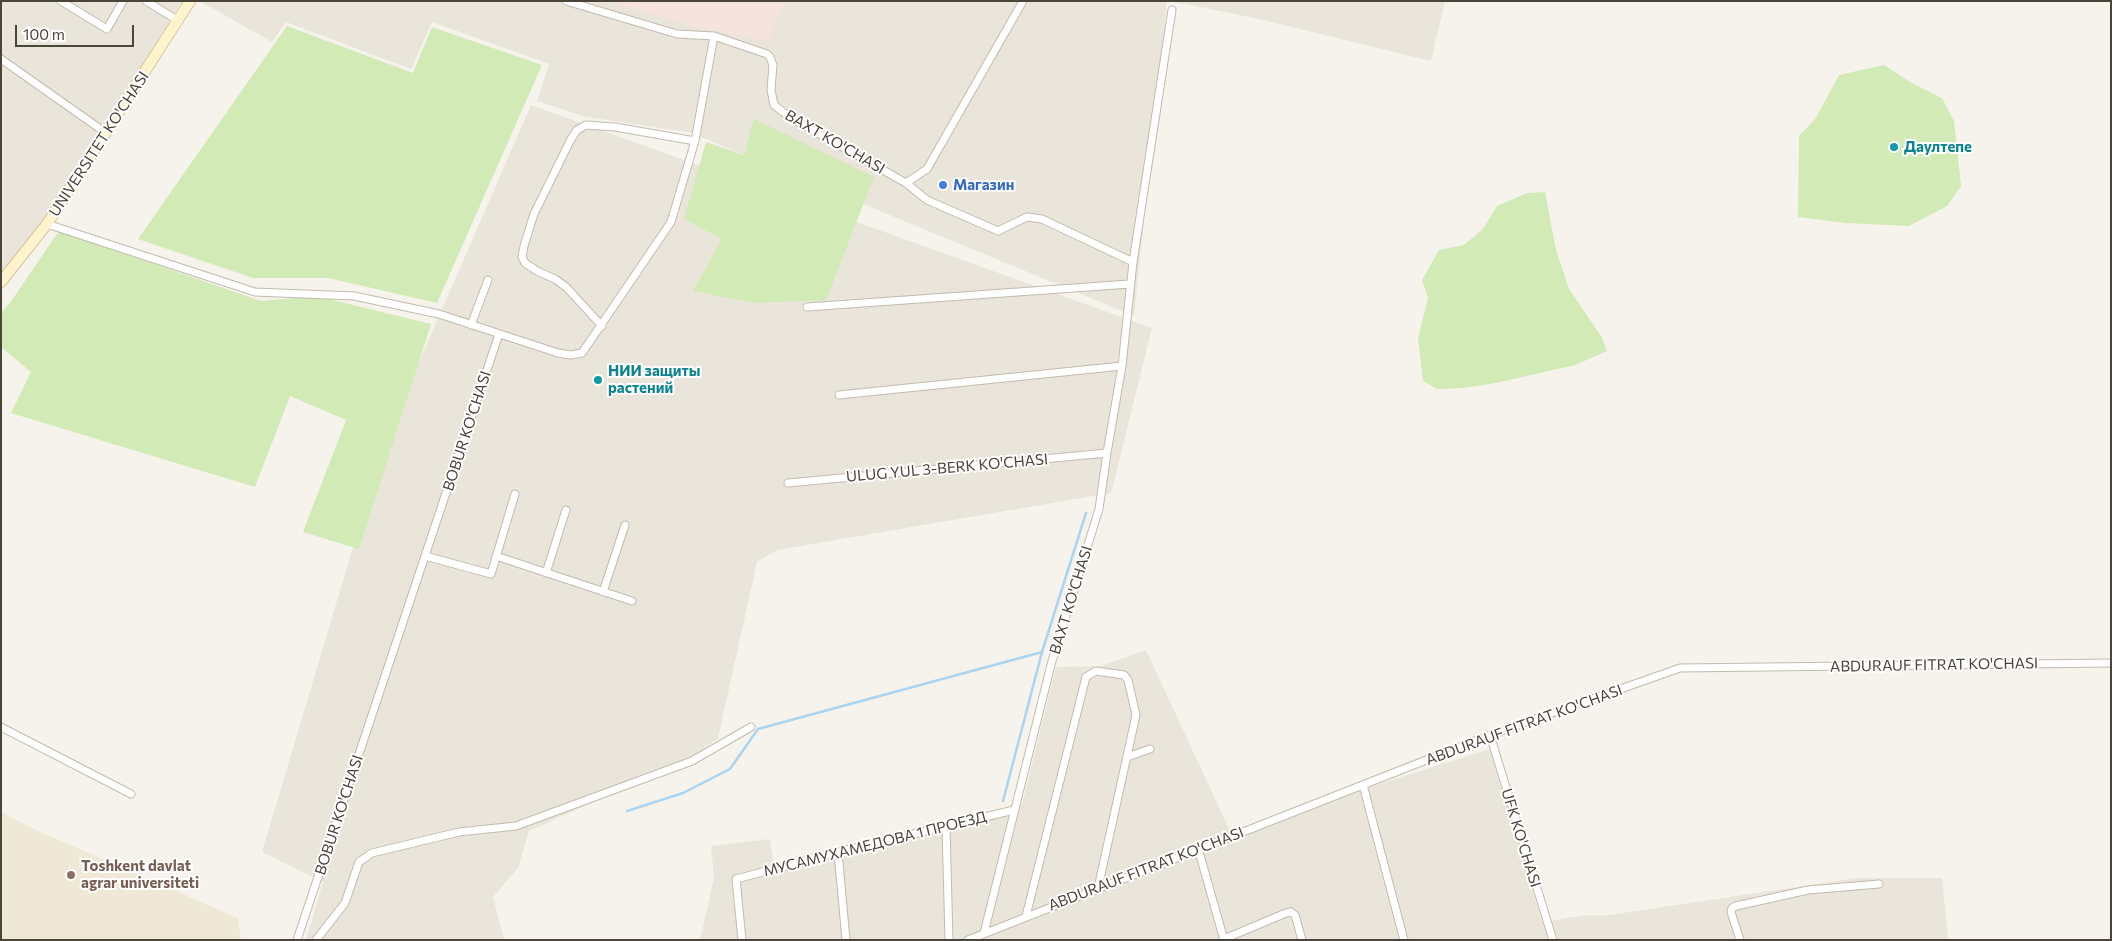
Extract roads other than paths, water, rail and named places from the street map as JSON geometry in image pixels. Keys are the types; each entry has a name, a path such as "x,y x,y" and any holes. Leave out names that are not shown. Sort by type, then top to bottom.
{"main road":[{"name":"UNIVERSITET KO'CHASI","path":"1,282 47,224 179,21 190,1"}],"street":[{"path":"62,1 107,29 124,1"},
{"path":"146,1 179,21"},
{"name":"BAXT KO'CHASI","path":"566,1 677,34 714,36 767,54 774,65 771,90 774,104 792,118 906,183 927,200 998,231 1027,218 1042,219 1133,262"},
{"path":"906,183 927,169 1023,1"},
{"name":"BAXT KO'CHASI","path":"984,933 1052,661 1099,509 1122,366 1133,262 1172,10"},
{"path":"47,224 255,292 354,296 439,314 558,353 571,355 582,353 671,222 695,141 714,36"},
{"path":"1,59 106,133"},
{"path":"602,326 566,287 555,279 537,271 525,262 522,257 534,214 570,139 576,130 586,125 615,127 695,141"},
{"path":"471,325 488,280"},
{"path":"807,307 1130,284"},
{"name":"BOBUR KO'CHASI","path":"297,940 499,334"},
{"path":"839,395 1122,366"},
{"name":"ULUG YUL 3-BERK KO'CHASI","path":"788,483 1107,453"},
{"path":"425,556 490,574 515,494"},
{"path":"546,573 566,510"},
{"path":"603,592 625,525"},
{"path":"496,556 632,602"},
{"name":"ABDURAUF FITRAT KO'CHASI","path":"968,940 1198,848 1490,735 1680,668 2111,663"},
{"path":"1026,916 1086,676 1096,670 1124,675 1128,680 1136,715 1098,888"},
{"path":"1,727 131,794"},
{"path":"316,940 345,903 359,862 372,853 459,832 516,826 692,761 751,728"},
{"name":"UFK KO'CHASI","path":"1490,735 1553,940"},
{"path":"1127,757 1150,749"},
{"path":"1363,785 1404,940"},
{"name":"МУСАМУХАМЕДОВА 1 ПРОЕЗД","path":"742,940 736,879 838,852 1014,810"},
{"path":"946,826 949,940"},
{"path":"1198,848 1224,940 1291,912 1295,915 1302,940"},
{"path":"838,852 846,940"},
{"path":"1740,940 1731,912 1732,908 1736,906 1808,890 1879,884"}],"waterway":[{"path":"1003,801 1042,652 1086,513"},
{"path":"627,811 683,793 730,769 758,729 1042,652"}],"place":[{"name":"Даултепе","path":"1894,147"},
{"name":"Магазин","path":"943,185"},
{"name":"НИИ защиты растений","path":"598,380"},
{"name":"Toshkent davlat agrar universiteti","path":"71,875"}]}
